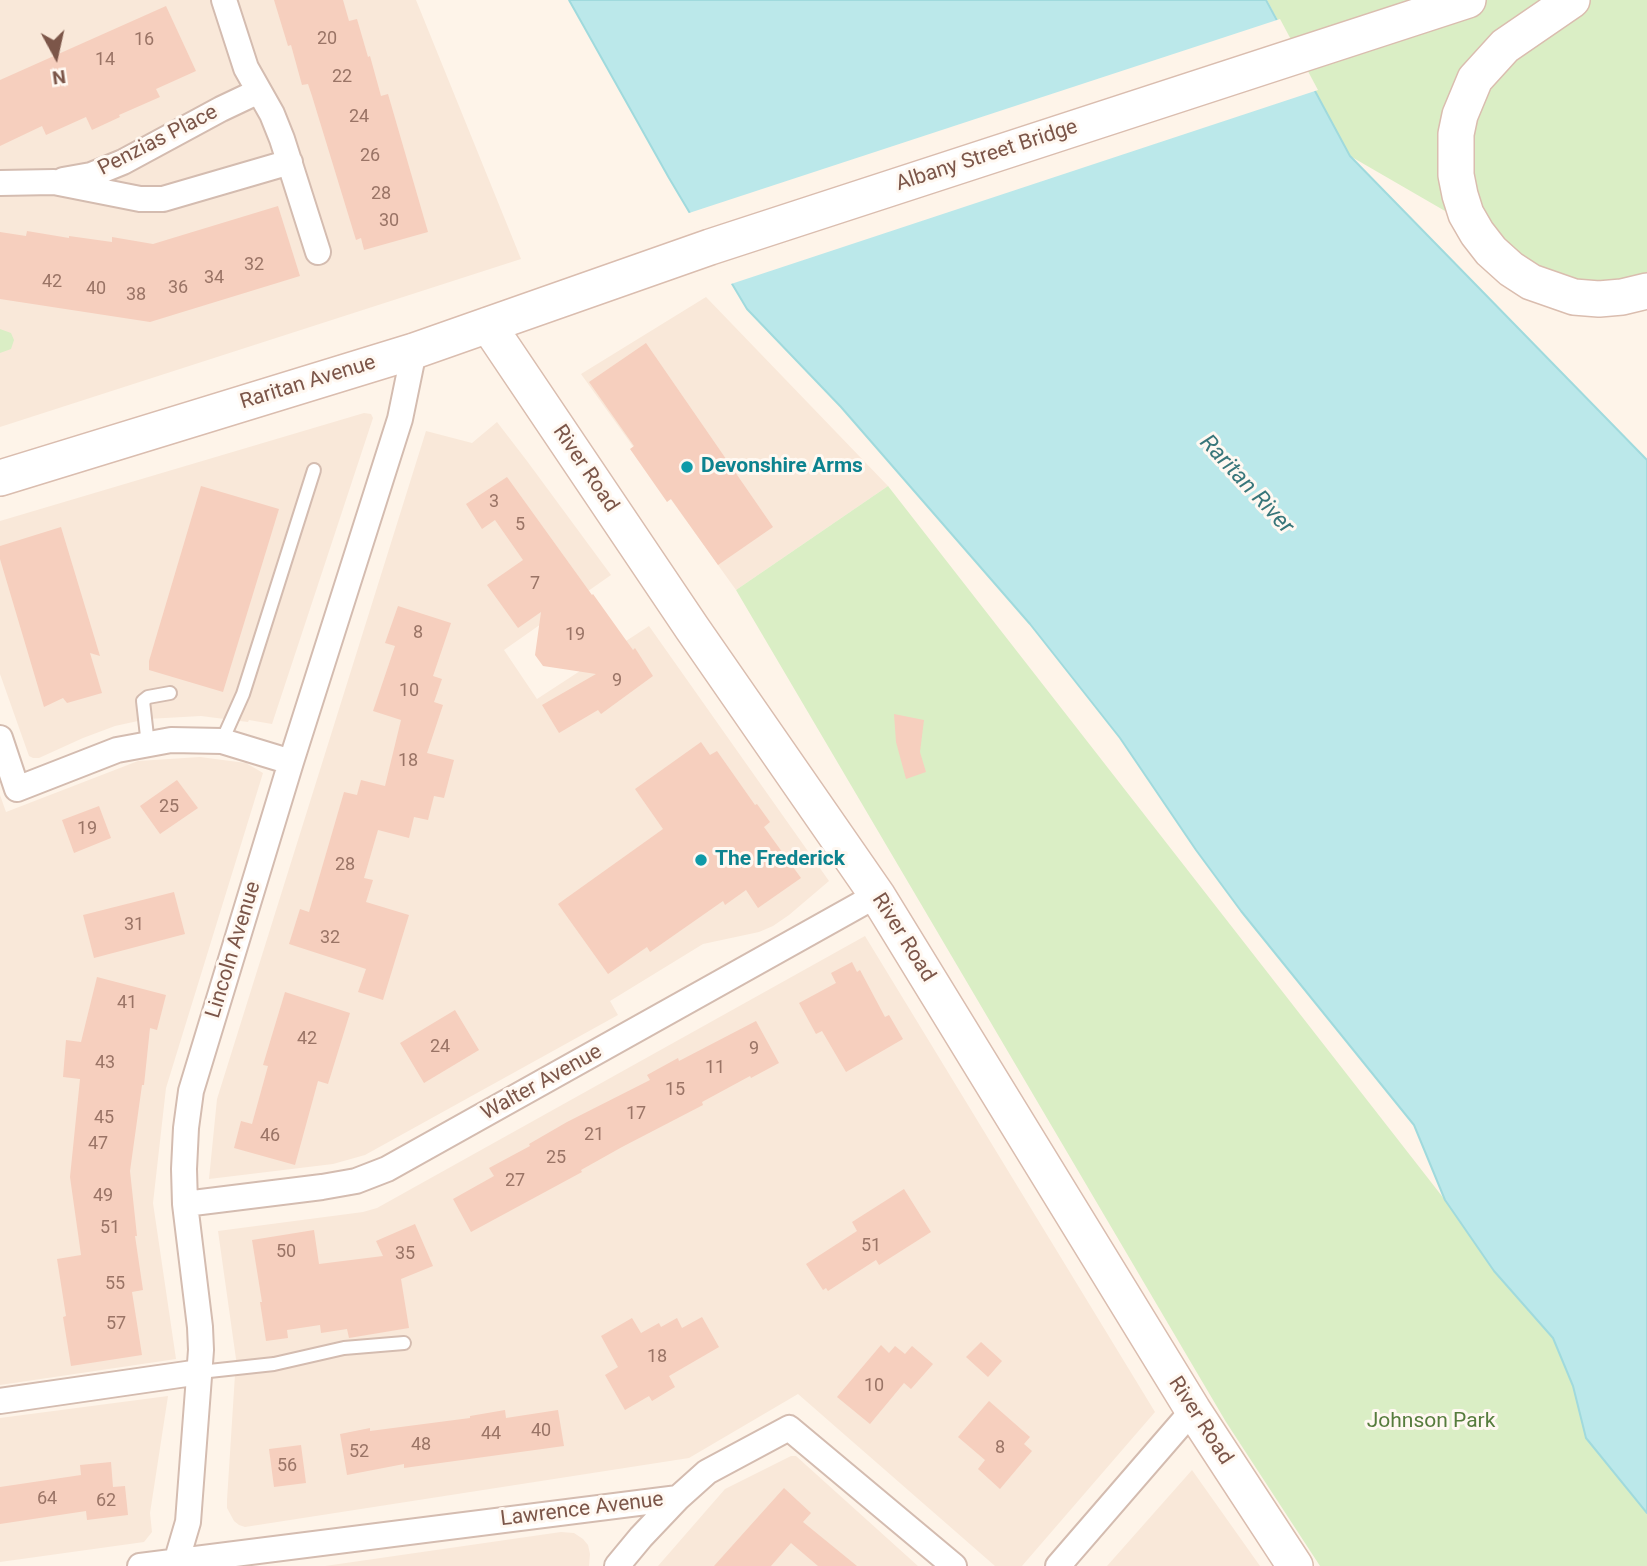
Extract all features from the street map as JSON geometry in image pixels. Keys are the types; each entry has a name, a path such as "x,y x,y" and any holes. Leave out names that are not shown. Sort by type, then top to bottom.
{"main road":[{"path":"1361,34 1413,0"},
{"path":"1361,34 1468,0"},
{"path":"1572,0 1505,46 1475,79 1460,115 1456,134 1456,175 1460,195 1472,224 1491,251 1531,282 1574,297 1599,299 1647,291"},
{"name":"Albany Street Bridge","path":"614,281 1361,34"},
{"name":"Raritan Avenue","path":"0,478 414,351 614,281"},
{"name":"River Road","path":"488,325 692,628 877,895 1193,1410 1295,1566"}],"street":[{"path":"223,0 246,68 272,114 318,252"},
{"name":"Penzias Place","path":"0,183 54,182 91,175 123,162 259,90"},
{"name":"Penzias Place","path":"54,182 140,199 163,199 290,162"},
{"name":"Lincoln Avenue","path":"176,1564 188,1521 200,1372 200,1327 185,1204 186,1128 191,1091 291,762 400,419 414,351"},
{"path":"0,738 17,789 117,750 171,740 222,741 291,762"},
{"name":"Walter Avenue","path":"185,1204 322,1187 356,1181 387,1169 877,895"},
{"path":"0,1401 200,1372"},
{"path":"1058,1566 1193,1410"},
{"name":"Lawrence Avenue","path":"140,1566 176,1564 678,1498 707,1472 789,1428 954,1566"},
{"path":"617,1566 678,1498"}],"lane":[{"path":"222,741 243,694 314,470"},
{"path":"148,745 143,701 148,696 170,693"},
{"path":"200,1372 274,1364 344,1348 404,1343"}],"shaded area":[{"path":"0,0 416,0 521,259 0,427"},
{"path":"706,297 888,486 736,590 581,374"},
{"path":"364,413 371,414 373,418 272,724 201,716 147,719 115,726 39,758 29,756 0,674 0,521"},
{"path":"497,422 611,575 504,650 537,699 649,626 829,881 773,926 759,932 703,944 610,1001 618,1015 365,1155 333,1164 209,1179 217,1099 426,431 472,443"},
{"path":"200,757 246,763 263,773 166,1088 153,1203 176,1359 0,1385 0,795 6,812 138,761"},
{"path":"865,936 1155,1412 1022,1566 995,1566 798,1394 689,1458 245,1527 234,1521 227,1508 227,1500 236,1359 218,1231 377,1208"},
{"path":"168,1396 150,1513 152,1532 144,1542 0,1562 0,1418"},
{"path":"791,1456 796,1456 918,1566 658,1566 725,1489"},
{"path":"1192,1470 1260,1566 1107,1566"},
{"path":"561,1532 574,1533 588,1545 589,1566 325,1566"}],"green space":[{"path":"1267,0 1647,0 1647,274 1586,283 1547,270 1350,156"},
{"path":"0,329 11,333 14,340 11,349 0,353"},
{"name":"Johnson Park","path":"888,486 1445,1200 1494,1271 1553,1338 1573,1386 1586,1438 1647,1513 1647,1566 1320,1566 1226,1422 736,590"}],"water":[{"name":"Raritan River","path":"569,0 1266,0 1350,156 1647,460 1647,1513 1586,1438 1573,1386 1553,1338 1494,1271 1445,1200 1414,1125 1241,911 1120,738 1030,624 841,407 747,309 669,178"}],"pier":[{"path":"1280,19 1318,90 728,285 686,214"}],"building":[{"path":"274,0 343,0 349,21 357,19 381,96 388,94 428,232 364,250 361,238 356,240 308,84 302,85"},
{"path":"166,6 196,71 156,89 160,97 92,130 86,117 46,135 42,126 0,146 0,80"},
{"path":"278,206 300,276 150,322 0,299 0,232 26,236 27,231 112,242 112,237 153,244"},
{"name":"Devonshire Arms","path":"646,343 773,527 718,565 671,499 667,502 630,449 634,446 589,382"},
{"path":"507,477 653,676 601,714 598,710 559,733 542,705 596,674 543,666 535,655 541,612 518,628 487,585 523,560 495,520 482,529 466,504"},
{"path":"201,486 279,509 223,692 149,670 149,661"},
{"path":"61,527 100,656 90,653 102,693 67,703 63,698 44,707 0,559 0,546"},
{"path":"398,606 451,623 433,676 442,679 434,702 443,705 427,753 454,760 444,798 434,796 428,820 414,817 409,838 378,830 364,878 373,880 366,902 409,915 383,1000 358,992 366,969 289,944 300,909 309,912 344,792 357,795 361,780 385,786 401,720 373,711 395,646 385,643"},
{"path":"894,714 924,720 920,752 926,772 906,779 896,742"},
{"name":"The Frederick","path":"701,742 710,755 717,751 755,805 757,804 770,822 764,827 801,878 758,908 746,890 725,905 723,901 650,952 647,947 608,974 558,904 663,829 635,789"},
{"path":"177,780 198,808 160,834 140,806"},
{"path":"99,806 111,838 74,853 62,820"},
{"path":"174,892 185,934 94,958 83,915"},
{"path":"852,962 857,972 860,970 885,1017 889,1015 903,1039 846,1072 822,1031 816,1034 799,1003 836,983 831,973"},
{"path":"97,977 166,995 157,1030 150,1028 130,1171 143,1290 132,1292 142,1355 71,1366 57,1259 81,1255 70,1177 80,1079 63,1077 66,1040 81,1042"},
{"path":"285,992 350,1013 328,1084 318,1081 295,1165 234,1148 241,1121 252,1124 268,1066 263,1065"},
{"path":"455,1010 479,1050 424,1083 400,1043"},
{"path":"756,1021 779,1063 702,1102 703,1105 471,1232 453,1199 494,1176 489,1168 567,1122 650,1080 647,1075"},
{"path":"904,1189 931,1232 879,1265 876,1260 828,1291 826,1288 823,1290 806,1264 857,1231 852,1222"},
{"path":"415,1224 433,1266 401,1279 409,1328 349,1338 347,1329 321,1333 320,1325 287,1330 288,1338 266,1341 252,1240 314,1230 319,1264 383,1256 376,1241"},
{"path":"702,1317 719,1347 669,1376 675,1387 652,1401 649,1396 625,1410 605,1375 618,1367 601,1336 632,1318 641,1333 659,1323 661,1327 677,1318 682,1328"},
{"path":"981,1342 1002,1361 988,1377 966,1357"},
{"path":"881,1345 889,1353 895,1346 905,1354 912,1346 933,1364 911,1389 904,1383 870,1424 837,1397"},
{"path":"989,1401 1030,1437 1024,1444 1032,1451 1000,1489 978,1469 985,1460 958,1437"},
{"path":"505,1410 506,1418 558,1410 564,1446 404,1468 404,1464 347,1475 340,1434 370,1428 370,1431 470,1418"},
{"path":"301,1445 306,1483 274,1487 269,1449"},
{"path":"111,1462 113,1487 125,1486 128,1515 87,1520 86,1511 0,1524 0,1487 81,1475 80,1465"},
{"path":"784,1488 811,1513 803,1522 857,1566 818,1566 791,1543 771,1566 714,1566"}],"place":[{"name":"Devonshire Arms","path":"687,467"},
{"name":"The Frederick","path":"701,860"}]}
